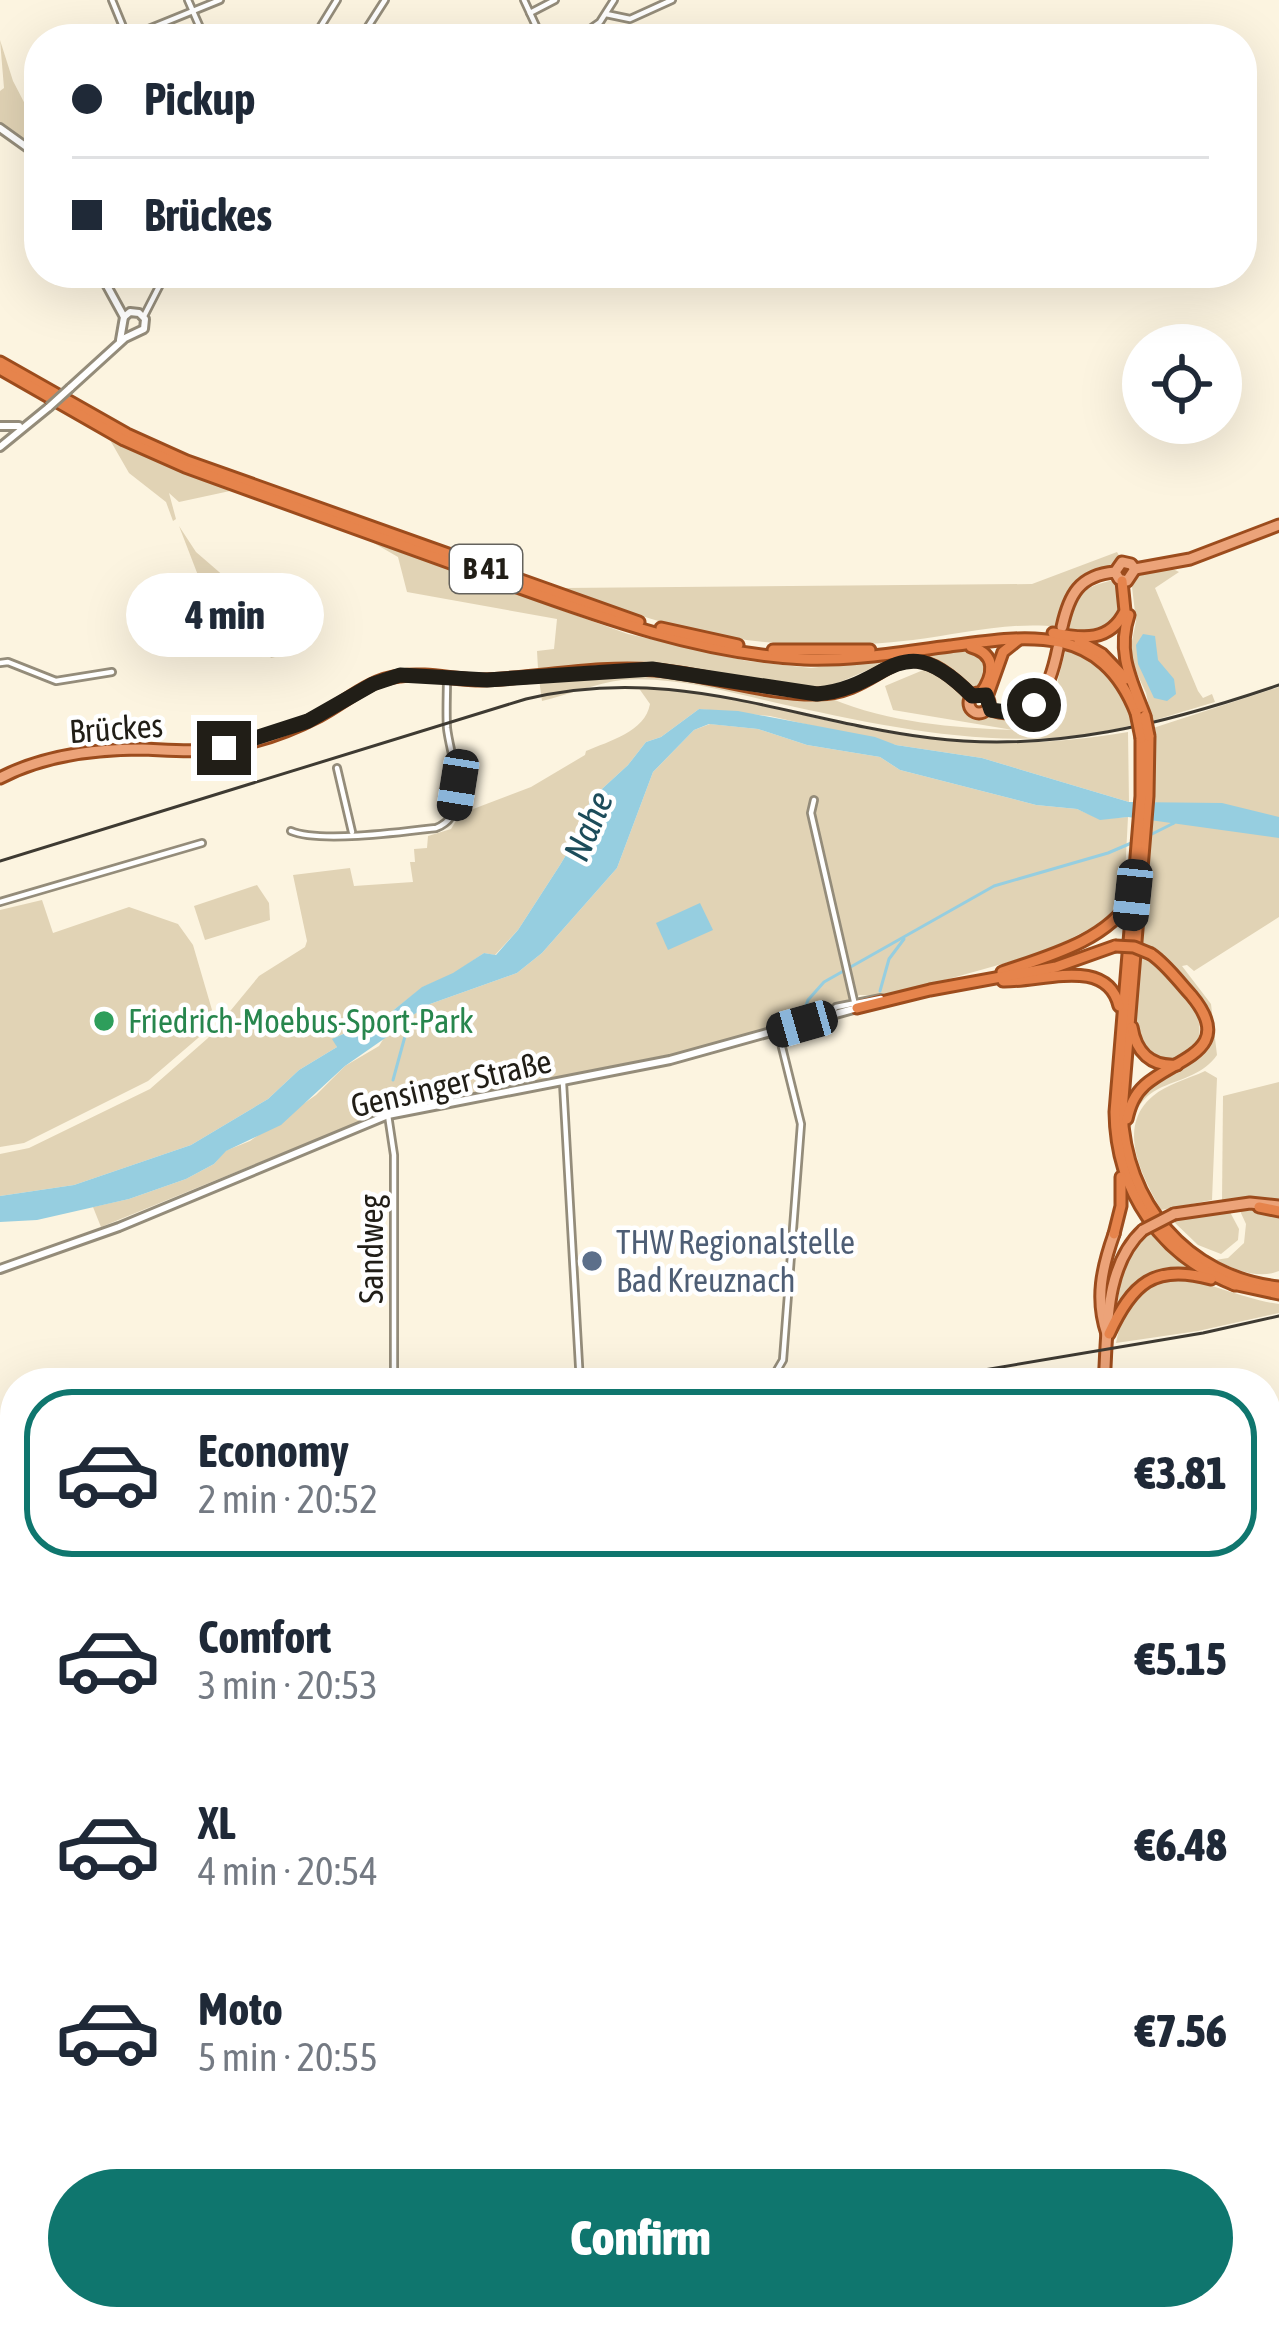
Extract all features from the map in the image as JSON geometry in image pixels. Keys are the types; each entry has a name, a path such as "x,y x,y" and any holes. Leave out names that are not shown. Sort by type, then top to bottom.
{"highway":[{"name":"B 41","path":"2,369 187,461 673,632 740,646 807,652 889,648 1024,631 1065,632 1102,654 1133,688 1145,737 1138,875 1115,1112 1120,1160 1139,1206 1164,1239 1197,1266 1239,1282 1279,1276"},
{"name":"B 41","path":"2,369 124,440 185,467 643,630 701,645 807,659 1029,637 1065,642 1097,659 1141,714"},
{"path":"1065,632 1095,637 1114,628 1126,607 1125,576"},
{"path":"1125,576 1131,606 1123,648 1133,688"},
{"path":"982,699 1005,649 1029,637"},
{"path":"954,645 979,649 989,659 992,673 982,699"},
{"name":"B 41","path":"1138,875 1125,1013 1124,1142 1136,1184 1166,1230 1205,1263 1239,1282"},
{"path":"972,982 1067,948 1117,918 1133,895"},
{"path":"856,1005 1056,967 1114,946 1151,953 1203,1013 1205,1041 1188,1061 1137,1094 1124,1142"},
{"path":"972,982 1094,976 1114,991 1144,1056 1167,1066 1188,1061"},
{"path":"1114,1234 1121,1206 1120,1160"},
{"path":"1259,1207 1279,1209"},
{"name":"B 41","path":"1108,1335 1126,1299 1153,1278 1186,1274 1279,1290"}],"main road":[{"path":"1065,632 1069,600 1079,584 1098,574 1125,576 1190,559 1279,524"},
{"path":"982,699 1013,713 1038,701 1050,683 1058,648"},
{"name":"Brückes","path":"0,778 43,761 95,752 224,748 308,721 380,680 400,675 511,678 652,669 817,694 844,690 890,666 920,662 943,668 982,699"},
{"path":"1105,1368 1118,1265 1143,1230 1187,1211 1250,1203 1279,1209"},
{"path":"1187,1211 1259,1207"},
{"path":"1108,1335 1100,1292 1114,1234"}],"street":[{"path":"188,0 198,24"},
{"path":"161,24 220,0"},
{"path":"524,0 535,24"},
{"path":"530,13 555,0"},
{"path":"594,24 614,0"},
{"path":"606,14 630,19 672,0"},
{"path":"108,288 129,313 143,316"},
{"path":"127,332 144,329 143,316 156,288"},
{"path":"0,447 114,348 127,332 129,313 154,291"},
{"path":"10,438 3,427 34,420"},
{"path":"0,664 8,662 56,681 112,672"},
{"path":"291,831 301,835 436,829 450,820 458,778 447,728 448,678"},
{"path":"337,768 352,832"},
{"path":"814,800 812,812 856,1005"},
{"path":"0,902 202,843"},
{"name":"Gensinger Straße","path":"0,1269 118,1227 388,1114 670,1060 856,1005"},
{"path":"778,1031 798,1109 799,1150 783,1360 778,1368"},
{"path":"563,1082 579,1368"},
{"name":"Sandweg","path":"388,1114 395,1189 394,1368"}],"shaded area":[{"path":"0,40 24,102 24,140 0,123 0,91 4,88"},
{"path":"110,440 230,491 179,502 169,493 173,521 166,502 129,473"},
{"path":"179,526 196,552 233,584 275,657 271,658 241,615 216,622"},
{"path":"372,542 628,634 747,661 811,668 967,649 980,653 989,667 976,691 944,665 923,658 891,661 814,689 660,665 538,669 537,651 554,649 557,619 407,592 398,557"},
{"path":"1117,552 1118,562 1073,587 1059,627 1004,627 876,644 802,645 731,638 660,622 564,588 1032,584"},
{"path":"1171,568 1179,572 1155,588 1198,691 1203,698 1212,694 1215,702 1152,721 1146,693 1129,656 1136,621 1132,587 1141,572"},
{"path":"1113,580 1120,583 1120,596 1110,625 1094,633 1069,628 1081,595"},
{"path":"1066,649 1091,661 1110,678 1124,699 1132,725 1044,738 954,735 661,680 612,682 542,701 539,679 631,673 832,699 921,722 1013,730 893,710 885,686 928,668 939,670 963,693 974,715 1034,713 1056,687"},
{"path":"638,687 727,698 936,739 1032,742 1128,732 1129,802 982,758 896,745 770,716 699,709 661,737 646,742 591,799 560,865 518,930 495,955 484,953 423,987 390,1013 334,1038 337,1047 299,1070 268,1099 191,1145 74,1185 0,1196 0,1154 29,1148 150,1089 208,1038 259,976 305,947 293,875 350,868 354,886 413,882 410,862 415,862 414,849 427,848 428,836 451,829 460,814 531,787 586,751 634,729 650,704"},
{"path":"1279,687 1279,917 1194,971 1182,966 1211,1004 1217,1055 1206,1067 1143,1101 1130,1136 1137,1098 1199,1058 1209,1034 1208,1016 1165,971 1197,1015 1196,1047 1175,1060 1156,1057 1142,1043 1134,1021 1150,729"},
{"path":"710,724 758,729 807,745 880,757 900,770 1036,805 1077,809 1100,819 1128,817 1119,908 1114,916 1045,952 888,996 860,995 782,1024 677,1053 388,1110 101,1227 93,1207 186,1179 214,1164 225,1151 250,1141 316,1095 345,1066 379,1046 389,1030 430,1004 517,973 542,953 617,868 653,772 694,730"},
{"path":"257,885 269,903 270,920 205,940 194,906"},
{"name":"Friedrich-Moebus-Sport-Park","path":"42,900 53,933 129,907 178,924 193,945 212,1010 205,1032 148,1081 24,1143 0,1147 0,910"},
{"path":"1205,1071 1217,1078 1212,1200 1161,1210 1136,1152 1136,1122 1153,1096"},
{"path":"1279,1082 1279,1200 1222,1201 1223,1096"},
{"path":"1261,1210 1279,1217 1279,1271 1255,1274 1215,1260 1228,1258 1244,1243 1246,1224 1240,1211"},
{"path":"1230,1212 1239,1229 1238,1240 1221,1254 1198,1245 1172,1220"},
{"path":"1151,1232 1181,1261 1203,1274 1154,1275 1135,1285 1118,1305 1126,1265"},
{"path":"1173,1278 1279,1304 1279,1313 1116,1343 1123,1319 1140,1292"}],"water":[{"path":"1143,634 1155,636 1158,660 1174,679 1176,694 1167,701 1154,698 1138,664 1136,645"},
{"name":"Nahe","path":"699,709 738,711 982,758 1129,802 1222,803 1279,817 1279,838 1128,817 1100,820 1077,809 1036,805 900,770 880,757 807,745 758,729 709,724 694,730 653,772 617,868 542,953 517,973 430,1004 345,1066 281,1125 226,1151 214,1164 186,1179 129,1199 37,1220 0,1222 0,1196 74,1185 191,1145 268,1099 299,1070 337,1047 332,1039 390,1013 422,987 484,953 496,955 560,865 591,799 646,742 661,737"},
{"path":"700,903 713,930 668,950 656,923"}],"waterway":[{"path":"1150,835 1174,823"},
{"path":"801,1018 808,1000 824,982 994,886 1136,841"},
{"path":"880,991 889,959 904,939"},
{"path":"393,1080 410,1018"}],"railway":[{"path":"0,861 526,699 580,690 681,691 931,738 1021,742 1151,723 1279,685"},
{"path":"996,1368 1279,1316"}],"place":[{"name":"Friedrich-Moebus-Sport-Park","path":"104,1021"},
{"name":"THW Regionalstelle Bad Kreuznach","path":"592,1261"}],"route":[{"path":"224,748 308,721 380,680 400,675 487,680 652,669 817,694 844,690 890,666 920,662 943,668 972,696 986,695 988,709 1013,713 1034,705"}]}
